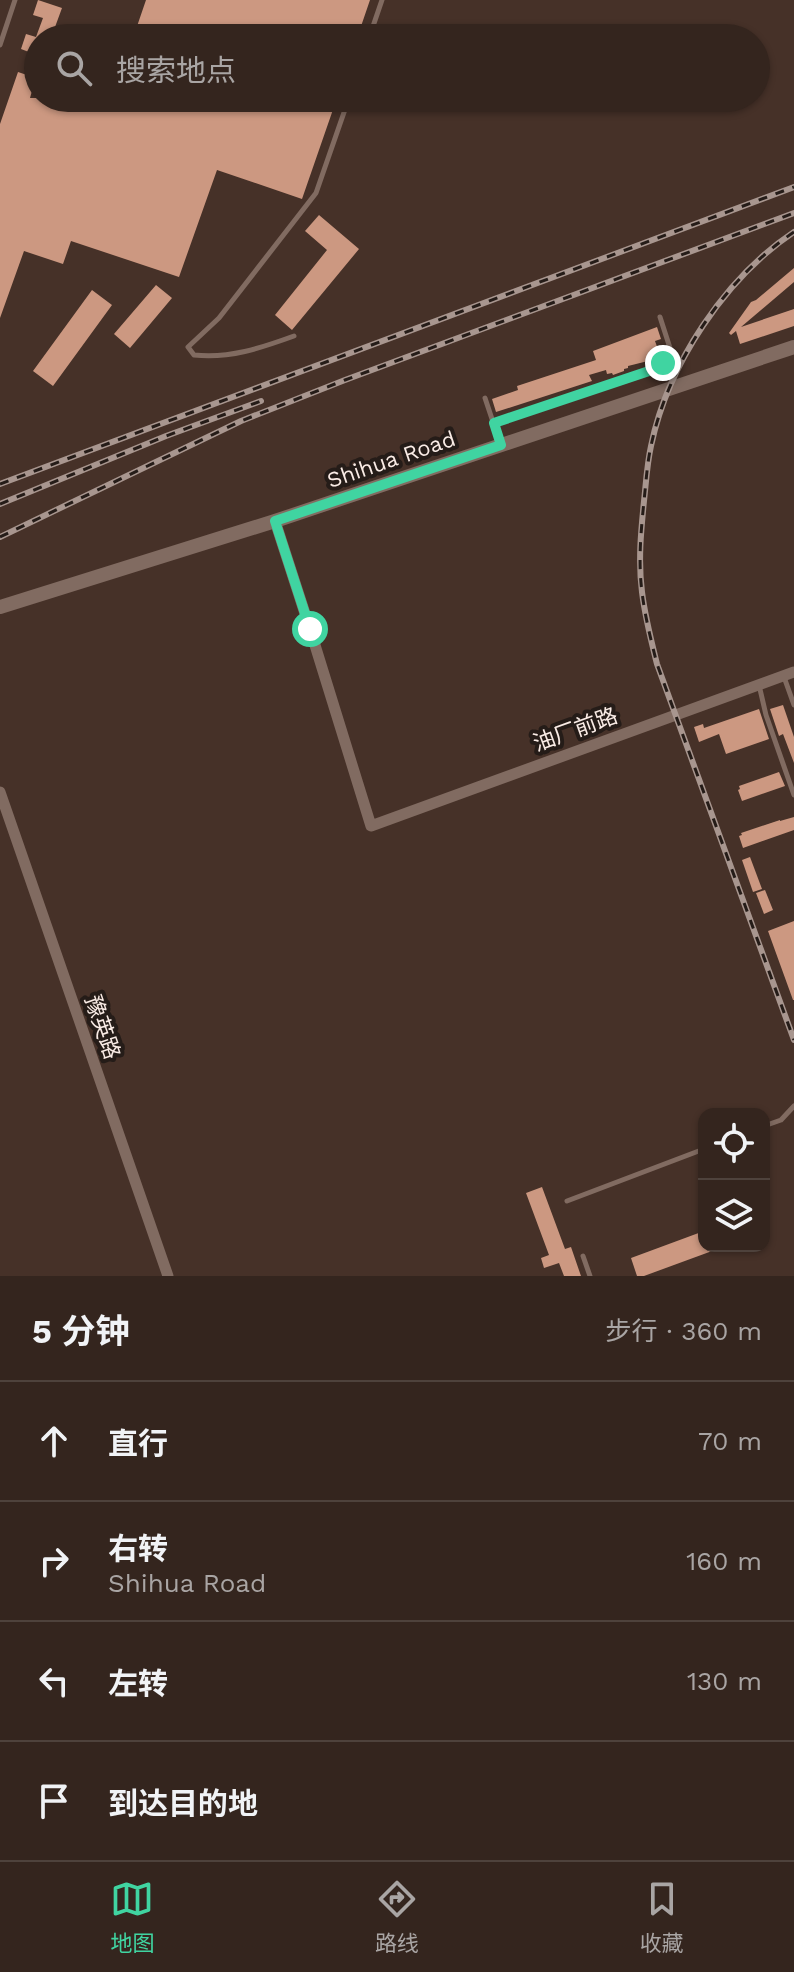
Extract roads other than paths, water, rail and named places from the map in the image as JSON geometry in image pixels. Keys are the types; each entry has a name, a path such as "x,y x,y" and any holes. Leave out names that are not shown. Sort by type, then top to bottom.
{"street":[{"name":"Shihua Road","path":"0,607 275,521 794,347"},
{"name":"油厂前路","path":"275,521 371,826 789,674"},
{"name":"豫英路","path":"0,792 168,1276"}],"lane":[{"path":"0,45 15,0"},
{"path":"374,24 382,0"},
{"path":"294,336 250,351 212,357 194,355 188,347 219,318 316,193 344,112"},
{"path":"494,423 658,368 670,348 660,317"},
{"path":"485,398 501,445"},
{"path":"789,674 794,705"},
{"path":"759,684 766,715 794,795"},
{"path":"770,1124 781,1120 794,1106"},
{"path":"567,1201 698,1151"},
{"path":"583,1256 590,1276"}],"railway":[{"path":"0,484 794,187"},
{"path":"0,537 241,421 794,213"},
{"path":"794,232 745,273 723,298 686,354 671,384 659,415 650,453 640,557 643,601 657,664 794,1040"},
{"path":"0,504 261,401"}]}
